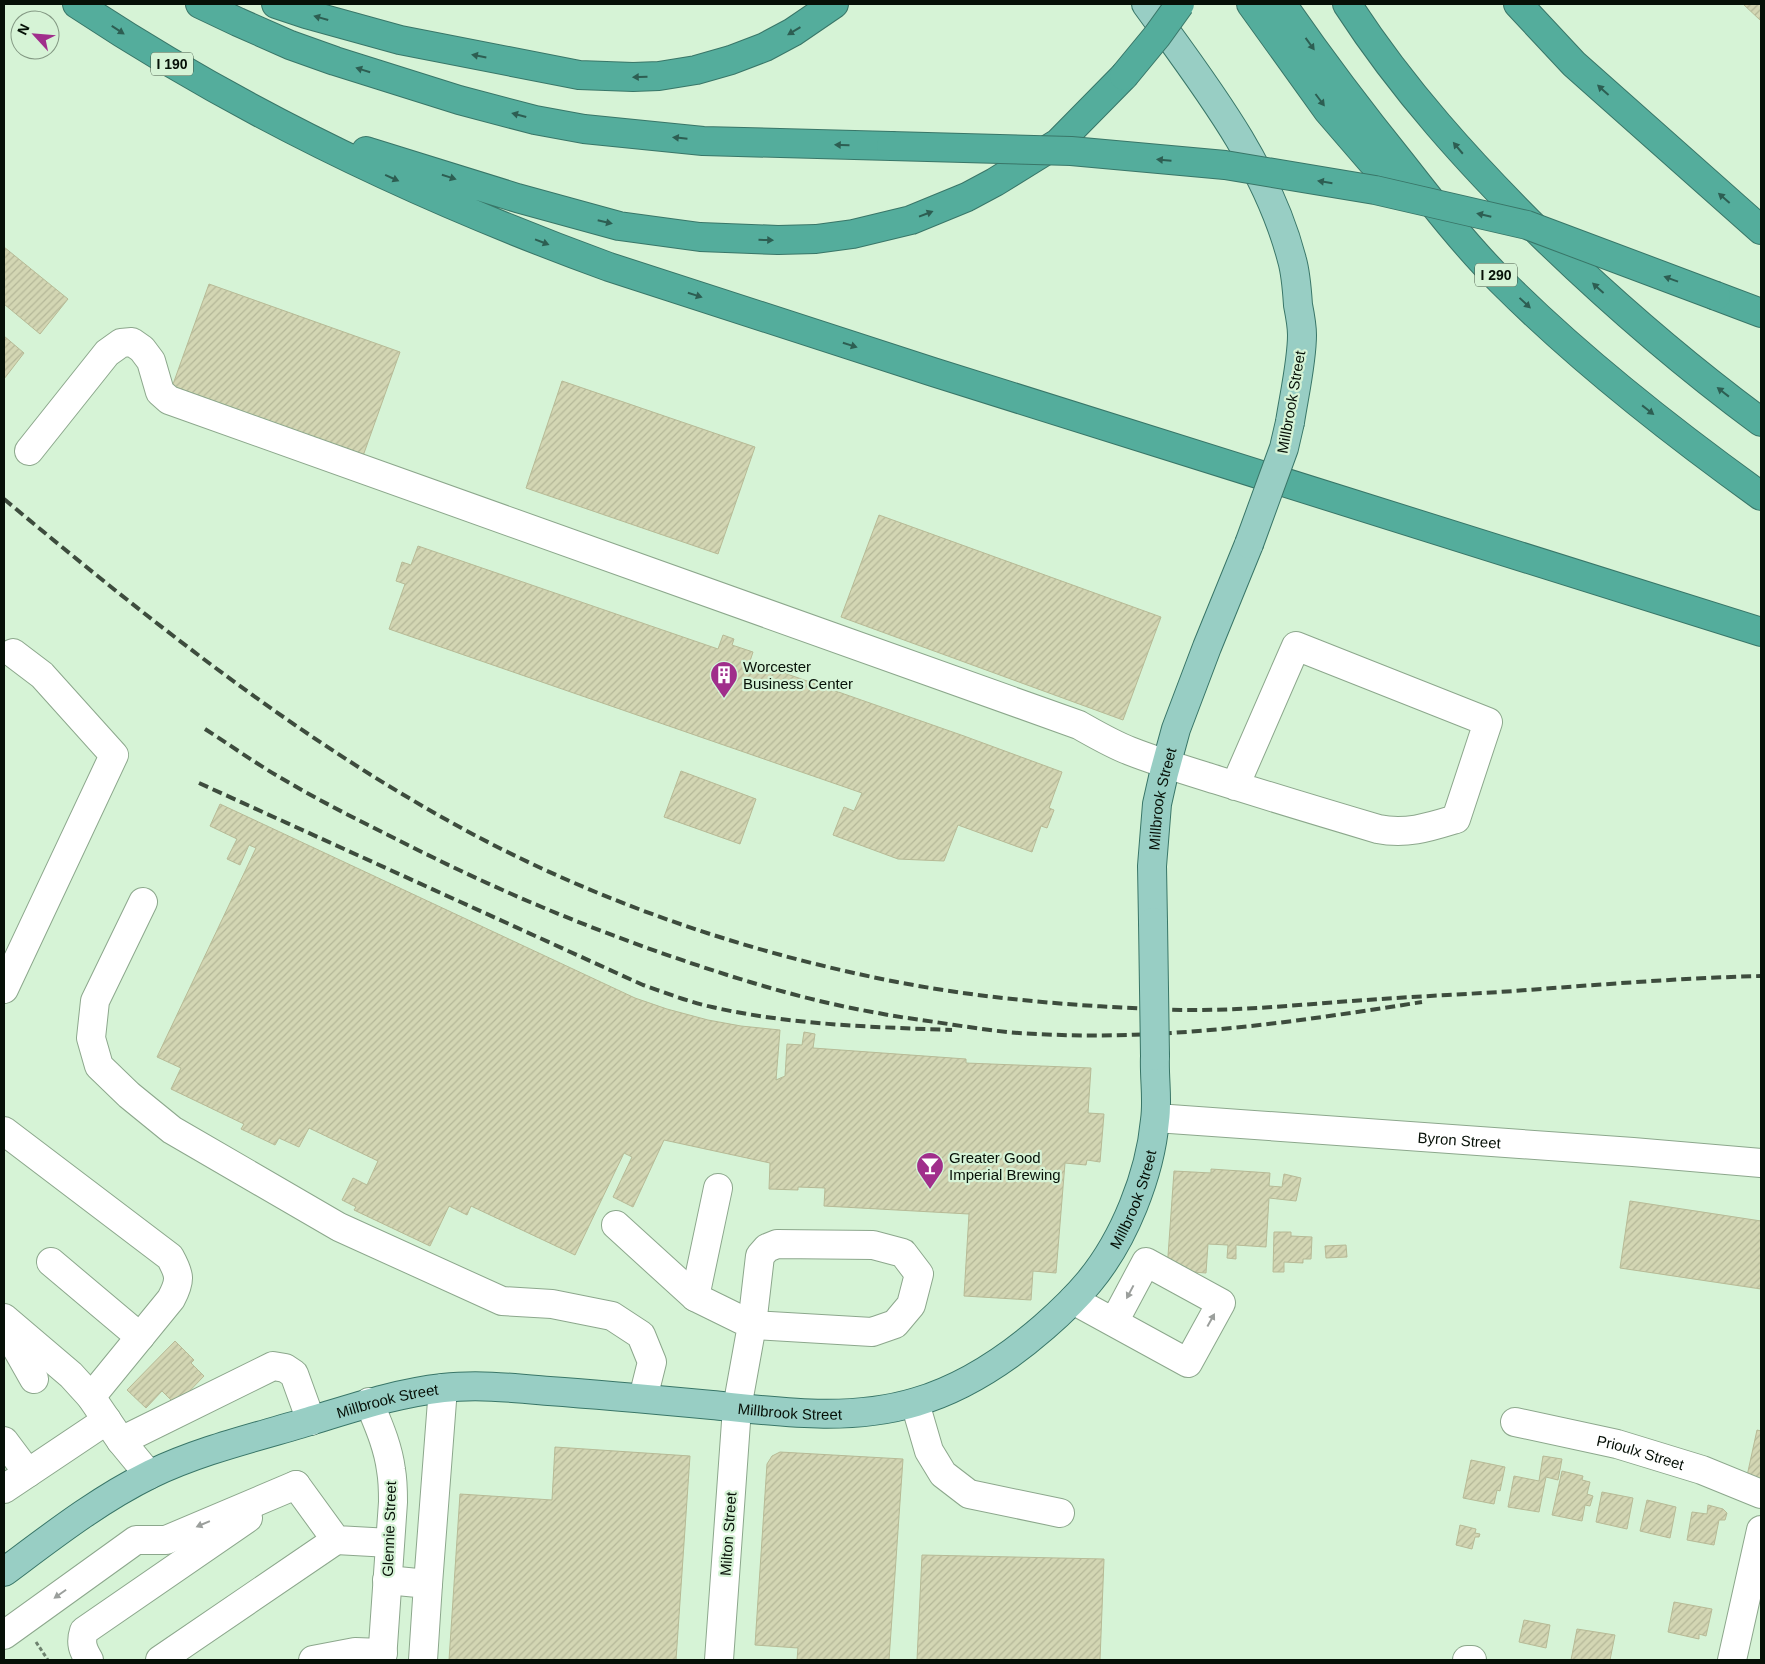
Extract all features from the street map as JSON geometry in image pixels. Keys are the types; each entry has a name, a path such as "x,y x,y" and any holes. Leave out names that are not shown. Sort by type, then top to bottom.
{"highway":[{"name":"I 190","path":"77,4 185,72 270,119"},
{"path":"200,4 246,26 335,61 459,100 536,120 584,129 703,140 1072,151 1225,165 1375,190 1527,225 1761,313"},
{"path":"276,4 400,40 579,75 632,77 659,76 696,70 731,60 765,47 793,32 834,4"},
{"path":"270,119 517,198 619,226 700,237 778,240 853,234 911,220 967,197 1058,143 1124,76 1180,4"},
{"path":"1251,4 1328,111 1372,162 1425,194"},
{"name":"I 290","path":"1282,4 1354,104 1425,194 1461,238 1502,282 1561,337 1626,393 1761,496"},
{"path":"1346,4 1387,62 1425,109 1502,196 1581,272 1643,327 1761,422"},
{"path":"1518,4 1574,64 1761,230"},
{"path":"270,119 458,208 609,267 934,372 1761,632"}],"main road":[{"name":"Millbrook Street","path":"4,1572 95,1505 149,1475 206,1451 369,1402 443,1388 471,1386 525,1389 831,1415 884,1410 915,1403 972,1379 1000,1362 1022,1346 1073,1300 1090,1281 1109,1254 1142,1181 1150,1153 1156,1118 1152,866 1157,804 1176,730 1249,544 1284,448 1290,422 1302,334 1292,261 1283,230 1270,199 1241,140 1203,82 1146,4"}],"street":[{"path":"30,451 107,353 121,342 132,342 142,349 152,361 160,392 169,400 1078,725 1128,750 1167,764 1235,786 1378,829 1389,831 1420,830 1456,819 1488,722 1296,646 1235,786"},
{"path":"4,989 114,755 42,675 13,653"},
{"path":"143,902 95,1001 91,1038 99,1066 129,1095 172,1130 339,1227 502,1301 552,1304 612,1316 641,1335 652,1362 643,1398"},
{"name":"Byron Street","path":"1156,1118 1761,1163"},
{"path":"4,1132 170,1257 178,1272 178,1286 171,1299 91,1397"},
{"path":"695,1297 718,1188"},
{"path":"616,1225 695,1297 752,1325"},
{"name":"Milton Street","path":"719,1660 737,1408 752,1325 760,1256 767,1248 776,1244 873,1245 903,1254 918,1274 911,1305 895,1324 872,1332 752,1325"},
{"path":"51,1262 140,1337"},
{"path":"1073,1300 1188,1363 1221,1303 1146,1262 1114,1322"},
{"path":"4,1318 71,1375 91,1397 149,1475"},
{"path":"4,1325 34,1379"},
{"path":"4,1490 28,1473 114,1430 273,1366 286,1368 294,1374 311,1421"},
{"path":"423,1660 443,1388"},
{"name":"Glennie Street","path":"369,1402 382,1435 391,1470 393,1502 383,1656"},
{"path":"915,1403 929,1451 943,1474 969,1494 1060,1513"},
{"name":"Prioulx Street","path":"1515,1422 1617,1444 1702,1470 1761,1494"},
{"path":"4,1441 28,1473"},
{"path":"296,1485 336,1540"},
{"path":"4,1634 136,1540 166,1540 296,1485"},
{"path":"89,1660 83,1650 81,1640 84,1631 296,1485"},
{"path":"1732,1660 1761,1530"},
{"path":"160,1660 336,1540 390,1543"},
{"path":"387,1580 428,1584"},
{"path":"313,1660 355,1652 383,1656"},
{"path":"1467,1660 1472,1660"}],"path":[{"path":"35,1640 48,1660"}],"building":[{"path":"1743,4 1761,4 1760,20"},
{"path":"4,247 68,299 40,334 4,304"},
{"path":"209,284 400,352 363,456 172,387"},
{"path":"4,336 24,353 4,379"},
{"path":"562,381 755,447 718,554 526,488"},
{"path":"879,515 1161,617 1123,720 841,617"},
{"name":"Worcester Business Center","path":"418,546 718,649 723,635 734,639 732,645 753,652 750,661 1062,772 1049,808 1054,810 1047,828 1041,826 1032,852 958,825 944,861 898,859 833,835 844,807 854,811 862,793 389,629 405,584 396,581 402,562 411,565"},
{"path":"681,771 756,799 740,844 664,817"},
{"path":"220,804 635,998 708,1020 780,1030 776,1080 785,1076 787,1044 802,1045 804,1032 815,1034 813,1048 966,1059 966,1063 1091,1068 1088,1113 1104,1114 1100,1162 1087,1160 1086,1165 1065,1163 1056,1273 1033,1271 1031,1300 964,1296 969,1214 824,1206 825,1188 798,1187 798,1190 769,1189 770,1163 664,1140 633,1207 613,1197 632,1157 624,1153 575,1255 471,1206 467,1215 449,1206 430,1246 354,1210 356,1207 342,1200 353,1178 367,1185 378,1161 309,1128 299,1147 279,1138 275,1145 241,1129 244,1124 171,1089 181,1068 157,1057 256,848 249,845 240,865 227,859 237,839 210,826"},
{"path":"1211,1169 1270,1173 1269,1186 1282,1187 1284,1174 1301,1178 1296,1201 1269,1198 1266,1247 1236,1245 1236,1259 1227,1258 1228,1245 1208,1244 1206,1273 1167,1270 1174,1171 1211,1173"},
{"path":"1630,1201 1761,1221 1761,1289 1620,1268"},
{"path":"1274,1232 1291,1232 1291,1236 1312,1237 1311,1259 1303,1259 1303,1263 1284,1262 1284,1272 1273,1272"},
{"path":"1346,1245 1347,1257 1326,1258 1325,1246"},
{"path":"175,1341 194,1360 191,1363 204,1376 176,1405 162,1391 146,1408 127,1390"},
{"path":"1757,1430 1761,1431 1761,1480 1747,1476"},
{"path":"555,1447 690,1456 676,1660 449,1660 460,1494 552,1500"},
{"path":"780,1452 903,1459 889,1660 797,1660 798,1648 755,1645 767,1464 772,1456"},
{"path":"1543,1456 1562,1459 1558,1480 1546,1477 1539,1512 1508,1507 1514,1476 1539,1481"},
{"path":"1471,1460 1505,1467 1500,1491 1497,1490 1494,1504 1463,1498"},
{"path":"1562,1471 1583,1476 1582,1480 1590,1482 1587,1494 1593,1496 1590,1506 1585,1505 1582,1521 1552,1515"},
{"path":"1602,1492 1633,1498 1627,1529 1596,1522"},
{"path":"1647,1500 1676,1507 1670,1538 1640,1531"},
{"path":"1708,1505 1723,1509 1727,1513 1725,1520 1719,1520 1714,1545 1687,1540 1692,1512 1707,1514"},
{"path":"1460,1525 1476,1529 1475,1533 1480,1534 1479,1537 1475,1537 1472,1549 1456,1545"},
{"path":"922,1555 1104,1559 1100,1660 917,1660"},
{"path":"1674,1602 1712,1609 1706,1636 1699,1634 1699,1639 1668,1632"},
{"path":"1524,1620 1550,1625 1546,1648 1519,1642"},
{"path":"1577,1629 1615,1635 1610,1660 1571,1660"}],"railway":[{"path":"4,499 156,623 261,701 315,739 426,808 481,839 538,867 596,892 654,915 775,953 897,982 968,994 1074,1005 1181,1010 1256,1008 1699,978 1761,976"},
{"path":"205,729 281,778 313,796 444,863 508,893 606,933 673,957 749,982 852,1008 986,1030 1024,1033 1134,1035 1278,1023 1422,1002"},
{"path":"199,783 643,985 678,997 703,1005 772,1018 862,1026 952,1030"}],"place":[{"name":"Worcester Business Center","path":"724,699"},
{"name":"Greater Good Imperial Brewing","path":"930,1190"}]}
